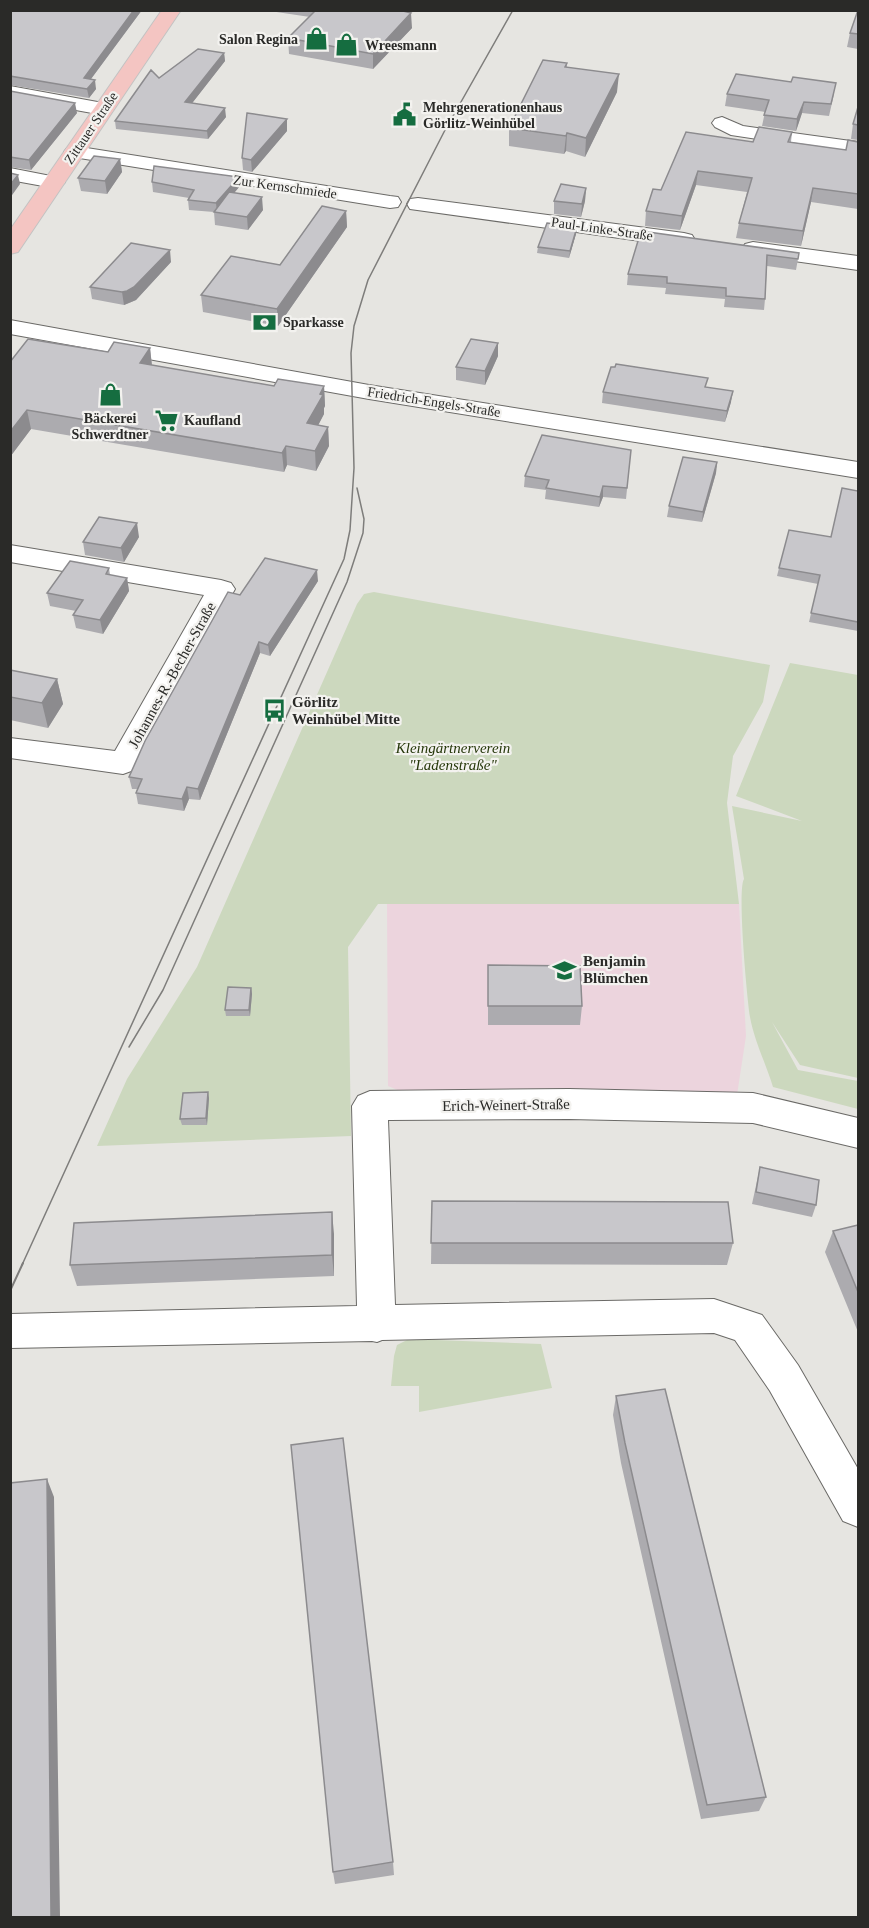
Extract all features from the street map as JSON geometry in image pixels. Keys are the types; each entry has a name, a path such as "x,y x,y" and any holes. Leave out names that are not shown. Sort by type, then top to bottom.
{"main road":[{"name":"Zittauer Straße","path":"10,247 172,10"}],"street":[{"path":"10,92 103,109"},
{"path":"722,123 738,131 858,147"},
{"name":"Zur Kernschmiede","path":"74,152 390,202"},
{"path":"10,174 54,182"},
{"name":"Paul-Linke-Straße","path":"418,204 706,243"},
{"path":"729,246 858,263"},
{"name":"Friedrich-Engels-Straße","path":"10,327 363,391 858,470"},
{"name":"Johannes-R.-Becher-Straße","path":"10,553 221,589 123,763 13,756"},
{"name":"Erich-Weinert-Straße","path":"377,1324 370,1106 569,1104 753,1108 858,1133"},
{"path":"10,1331 714,1316 748,1327 784,1378 858,1507"}],"shaded area":[{"name":"Benjamin Blümchen","path":"387,904 739,904 746,1036 737,1095 407,1094 388,1086"}],"green space":[{"name":"Kleingärtnerverein \"Ladenstraße\"","path":"374,592 770,665 763,702 733,756 727,803 739,904 378,904 348,947 351,1136 97,1146 127,1079 197,967 357,604 364,594"},
{"path":"790,663 858,675 858,1078 800,1065 772,1022 798,1070 858,1081 858,1109 773,1087 750,1017 742,922 744,879 732,806 802,821 736,796"},
{"path":"409,1339 541,1344 552,1388 419,1412 419,1386 391,1386 397,1345"}],"building":[{"path":"10,10 134,10 84,78 95,80 87,89 10,76"},
{"path":"316,10 399,10 411,13 373,54 288,38"},
{"path":"858,10 858,34 850,33"},
{"path":"198,49 224,53 185,102 225,108 207,131 115,121 151,70 159,78"},
{"path":"543,60 567,63 565,67 619,74 586,138 567,133 566,136 509,128"},
{"path":"736,74 791,82 793,77 836,83 831,104 804,102 797,119 764,115 769,100 727,94"},
{"path":"10,91 75,103 29,160 10,157"},
{"path":"858,107 858,125 853,124"},
{"path":"247,113 287,119 251,160 242,158"},
{"path":"759,127 792,132 788,142 846,150 848,140 858,142 858,194 813,188 803,231 739,223 752,178 698,171 682,216 646,211 653,189 661,190 686,132 753,142"},
{"path":"94,156 120,159 105,181 78,178"},
{"path":"154,166 239,177 216,203 188,200 194,190 152,182"},
{"path":"10,173 18,175 10,185"},
{"path":"561,184 586,188 582,204 554,201"},
{"path":"229,192 262,197 247,217 214,212"},
{"path":"322,206 346,211 277,309 201,295 231,256 280,265"},
{"path":"547,223 577,227 570,251 538,247"},
{"path":"641,231 799,253 798,259 767,255 765,299 726,296 726,288 667,283 667,277 628,274"},
{"path":"131,243 170,250 134,287 127,291 90,287"},
{"name":"Kaufland","path":"28,339 108,352 114,342 150,348 140,363 274,386 278,379 324,386 320,394 323,395 307,423 328,427 315,451 286,446 282,453 27,410 10,432 10,362"},
{"path":"471,339 498,343 485,371 456,367"},
{"path":"616,364 708,378 705,387 733,391 727,411 603,392 611,367 615,367"},
{"path":"542,435 631,450 627,488 603,486 600,497 546,488 549,480 525,476"},
{"path":"683,457 717,462 703,512 669,506"},
{"path":"842,488 858,491 858,622 811,613 820,575 779,568 789,530 831,537"},
{"path":"99,517 137,523 121,548 83,542"},
{"path":"265,558 317,570 268,645 259,642 198,789 187,787 182,799 136,793 142,779 129,777 145,741 228,592 240,595"},
{"path":"70,561 109,568 106,574 127,578 100,620 73,615 83,600 47,593"},
{"path":"10,670 57,679 42,703 10,697"},
{"path":"488,965 580,966 582,1006 488,1006"},
{"path":"228,987 251,988 249,1010 225,1010"},
{"path":"208,1092 206,1118 180,1119 183,1093"},
{"path":"760,1167 819,1180 816,1205 756,1192"},
{"path":"432,1201 728,1202 733,1243 431,1243"},
{"path":"332,1212 332,1255 70,1265 74,1223"},
{"path":"858,1225 858,1292 833,1231"},
{"path":"665,1389 766,1797 707,1805 616,1396"},
{"path":"343,1438 393,1862 333,1872 291,1445"},
{"path":"47,1479 51,1917 10,1917 10,1483"}],"tram line":[{"path":"22,1265 344,559 350,530 354,468 351,353 354,326 368,280 444,132 513,10"},
{"path":"129,1047 163,990 347,582 363,533 364,519 357,488"},
{"path":"10,1291 23,1263"}],"place":[{"name":"Salon Regina","path":"316,39"},
{"name":"Wreesmann","path":"347,45"},
{"name":"Mehrgenerationenhaus Görlitz-Weinhübel","path":"405,115"},
{"name":"Sparkasse","path":"265,322"},
{"name":"Bäckerei Schwerdtner","path":"110,394"},
{"name":"Kaufland","path":"166,420"},
{"name":"Görlitz Weinhübel Mitte","path":"274,711"},
{"name":"Benjamin Blümchen","path":"565,970"}]}
